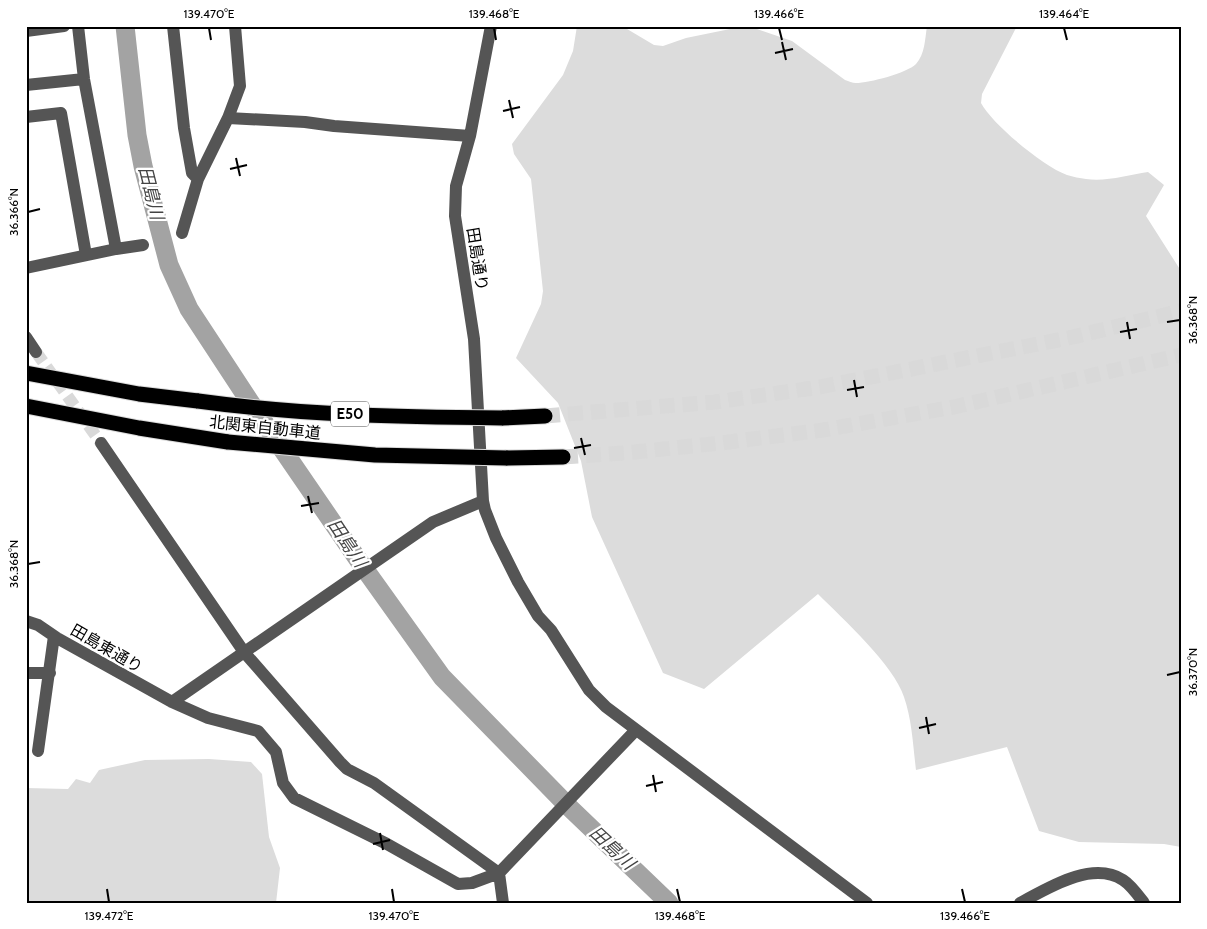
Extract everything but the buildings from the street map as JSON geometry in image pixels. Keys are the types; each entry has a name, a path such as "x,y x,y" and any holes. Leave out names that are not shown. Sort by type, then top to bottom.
{"highway":[{"name":"北関東自動車道","path":"26,373 139,394 232,406 369,416 502,418 545,416"},
{"name":"北関東自動車道","path":"26,406 139,428 228,442 375,455 506,458 563,457"}],"street":[{"path":"26,31 64,26"},
{"path":"78,26 84,79 116,249"},
{"path":"173,26 184,128 192,173 198,179"},
{"path":"182,232 198,179 228,118 240,86 235,26"},
{"name":"田島通り","path":"491,26 470,136 456,186 455,216 474,339 483,501 496,538 538,616 551,630 589,690 606,707 635,731 867,903"},
{"path":"26,85 84,79"},
{"path":"26,117 60,113 86,256"},
{"path":"228,118 305,122 334,126 470,136"},
{"path":"26,268 143,245"},
{"path":"26,337 36,352"},
{"path":"101,443 244,652 340,762 348,769 374,783 499,873 503,903"},
{"path":"172,702 432,522 483,501"},
{"name":"田島東通り","path":"26,621 38,625 54,636 172,702 208,718 258,731 276,752 283,783 294,798 379,840 458,884 472,883 499,873"},
{"path":"38,751 54,636"},
{"path":"26,673 50,673"},
{"path":"499,873 635,731"},
{"path":"1020,903 1049,888 1095,872 1110,874 1124,880 1144,903"}],"shaded area":[{"path":"577,26 622,26 654,45 663,46 686,38 735,28 757,29 792,41 845,80 856,83 888,77 905,71 916,64 923,51 927,26 1017,26 982,94 981,103 996,122 1032,154 1067,175 1101,180 1148,172 1164,185 1146,216 1181,271 1181,847 1164,844 1079,842 1039,831 1007,747 916,770 909,715 898,684 867,643 818,594 704,689 663,673 592,517 581,461 558,403 516,358 541,304 543,291 531,179 514,154 512,144 563,75 573,51"},
{"path":"209,759 251,762 262,774 269,837 280,868 276,903 26,903 26,788 68,789 76,779 90,783 99,770 145,760"}],"waterway":[{"name":"田島川","path":"125,26 137,135 143,166 169,265 189,309 359,561 442,677 570,808 669,903"}],"tunnel":[{"path":"545,416 715,402 820,387 1073,337 1181,311"},
{"path":"36,352 101,443"},
{"path":"563,457 625,453 823,430 954,407 1181,355"}]}
